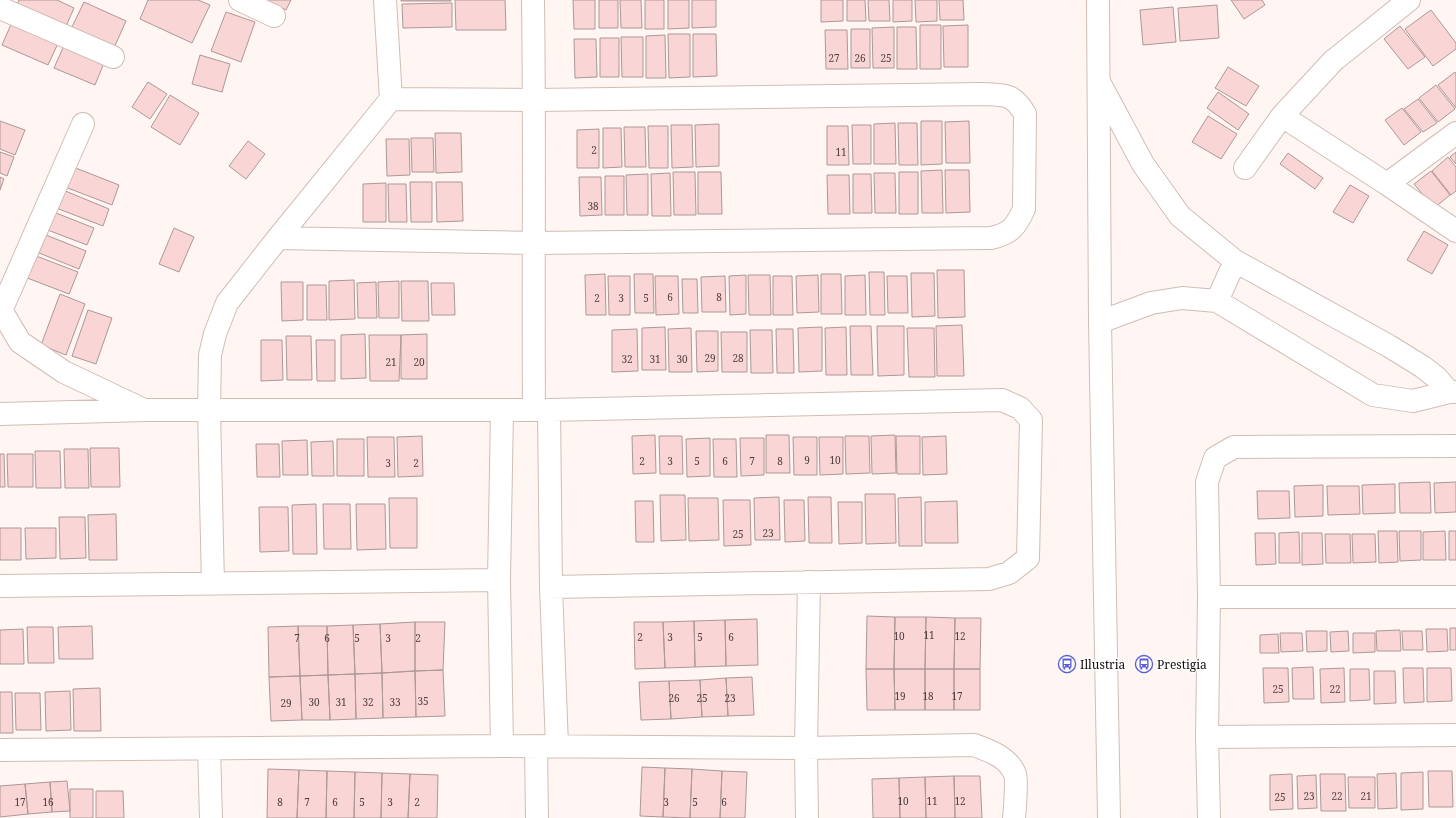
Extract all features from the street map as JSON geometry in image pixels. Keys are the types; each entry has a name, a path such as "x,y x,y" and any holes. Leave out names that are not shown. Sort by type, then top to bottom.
{"street":[{"path":"240,0 274,16"},
{"path":"213,584 209,410 210,355 215,334 227,302 391,99 385,0"},
{"path":"533,0 535,100 533,243 551,587 557,746"},
{"path":"1098,0 1100,322 1109,818"},
{"path":"1245,168 1282,116 1333,61 1409,0"},
{"path":"0,8 113,57"},
{"path":"1099,82 1143,164 1180,216 1234,261 1389,346 1437,378 1452,392"},
{"path":"278,238 533,243 991,238 1002,236 1011,230 1018,221 1024,208 1025,114 1019,103 1007,96 982,94 535,100 391,99"},
{"path":"1282,116 1456,231"},
{"path":"83,124 1,312 20,342 64,372 146,410"},
{"path":"1387,184 1456,133"},
{"path":"1217,301 1234,261"},
{"path":"1100,322 1151,303 1182,298 1217,301 1373,395 1413,401 1452,392"},
{"path":"0,414 146,410 502,411 1002,400 1020,408 1031,420 1028,558 1009,573 989,579 551,587"},
{"path":"502,411 499,580 502,746"},
{"path":"1209,818 1207,737 1209,597 1207,482 1215,458 1234,447 1456,446"},
{"path":"0,586 499,580"},
{"path":"807,818 806,748 809,582"},
{"path":"1209,597 1456,597"},
{"path":"1207,737 1456,735"},
{"path":"0,750 502,746 806,748 974,745 995,753 1008,763 1015,775 1014,818"},
{"path":"536,746 537,818"},
{"path":"209,749 211,818"}],"building":[{"path":"19,0 57,0 74,8 63,33 14,11"},
{"path":"148,0 198,0 210,5 192,43 140,19"},
{"path":"265,0 291,0 286,10"},
{"path":"451,0 451,1 401,1"},
{"path":"455,0 505,0 506,30 456,30"},
{"path":"573,0 595,0 595,29 574,29"},
{"path":"599,0 618,0 618,28 599,28"},
{"path":"620,0 641,0 642,28 621,28"},
{"path":"645,0 664,0 664,29 645,29"},
{"path":"668,0 689,0 689,28 668,29"},
{"path":"692,0 716,0 716,27 692,28"},
{"path":"821,0 843,0 843,21 821,22"},
{"path":"847,0 865,0 866,21 847,21"},
{"path":"868,0 889,0 890,21 869,21"},
{"path":"893,0 912,0 912,21 893,22"},
{"path":"915,0 937,0 937,21 916,22"},
{"path":"939,0 963,0 964,20 940,20"},
{"path":"1231,0 1262,0 1265,5 1244,19"},
{"path":"84,2 126,21 114,48 72,27"},
{"path":"452,3 452,27 403,28 402,4"},
{"path":"1217,5 1219,38 1180,41 1178,8"},
{"path":"1173,7 1176,42 1143,45 1140,10"},
{"path":"1431,10 1456,43 1456,49 1433,66 1405,29"},
{"path":"226,12 255,22 241,62 211,51"},
{"path":"13,20 59,41 48,65 2,45"},
{"path":"920,25 941,25 941,69 920,69"},
{"path":"968,25 968,67 944,67 943,26"},
{"path":"1400,26 1425,57 1408,69 1384,39"},
{"path":"894,27 894,68 873,68 872,28"},
{"path":"897,27 916,27 917,69 897,69"},
{"path":"851,29 870,29 870,68 851,68"},
{"path":"825,30 847,30 848,69 826,69"},
{"path":"668,34 690,34 690,77 669,78"},
{"path":"693,34 716,34 717,76 693,77"},
{"path":"665,35 666,78 646,78 646,36"},
{"path":"621,37 643,37 643,77 622,77"},
{"path":"600,38 619,38 619,77 600,77"},
{"path":"574,39 596,39 597,77 575,78"},
{"path":"66,41 106,58 95,85 54,68"},
{"path":"200,55 230,64 222,92 192,84"},
{"path":"1228,67 1259,86 1246,106 1215,88"},
{"path":"1455,72 1456,74 1456,108 1438,85"},
{"path":"148,82 167,94 150,119 132,107"},
{"path":"1436,85 1455,109 1438,122 1419,98"},
{"path":"1218,92 1249,114 1238,130 1207,108"},
{"path":"170,95 199,113 180,145 151,127"},
{"path":"1418,99 1437,123 1423,132 1404,109"},
{"path":"1402,108 1421,132 1404,145 1385,120"},
{"path":"1208,116 1237,134 1221,159 1192,142"},
{"path":"0,121 25,130 15,155 0,149"},
{"path":"921,121 942,121 942,164 921,165"},
{"path":"969,121 970,163 946,163 945,122"},
{"path":"895,123 896,164 874,164 874,124"},
{"path":"898,123 917,123 918,165 899,165"},
{"path":"719,124 719,166 696,167 695,125"},
{"path":"671,125 692,125 693,167 672,168"},
{"path":"852,125 871,125 871,164 853,164"},
{"path":"648,126 668,126 668,168 649,168"},
{"path":"827,126 848,126 849,165 827,165"},
{"path":"624,127 645,127 646,167 625,167"},
{"path":"603,128 621,128 622,167 603,168"},
{"path":"599,129 599,168 577,168 577,130"},
{"path":"435,133 461,133 462,172 436,173"},
{"path":"411,138 433,138 434,172 412,172"},
{"path":"386,139 409,139 410,175 387,176"},
{"path":"248,141 265,154 246,179 229,166"},
{"path":"0,152 14,157 7,176 0,173"},
{"path":"1456,152 1456,164 1450,157"},
{"path":"1288,153 1323,178 1315,189 1280,164"},
{"path":"1448,157 1456,167 1456,191 1451,195 1432,171"},
{"path":"68,165 119,185 112,205 60,185"},
{"path":"942,170 943,213 922,213 921,171"},
{"path":"945,170 969,170 970,212 946,213"},
{"path":"1431,171 1450,195 1434,208 1414,184"},
{"path":"673,172 695,172 696,215 674,215"},
{"path":"698,172 721,172 722,214 698,214"},
{"path":"899,172 918,172 918,214 899,214"},
{"path":"670,173 671,216 652,216 651,174"},
{"path":"874,173 895,173 896,213 875,213"},
{"path":"648,174 648,215 627,215 626,175"},
{"path":"853,174 871,174 872,213 853,213"},
{"path":"827,175 849,175 850,214 828,214"},
{"path":"605,176 624,176 624,215 605,215"},
{"path":"0,177 4,179 0,190"},
{"path":"579,177 601,177 602,215 580,216"},
{"path":"410,182 432,182 432,222 411,222"},
{"path":"436,182 462,182 463,221 437,222"},
{"path":"386,183 386,222 363,222 363,184"},
{"path":"388,184 406,184 407,222 389,222"},
{"path":"1350,185 1369,196 1353,223 1333,212"},
{"path":"58,188 109,209 103,226 51,206"},
{"path":"51,211 94,228 87,245 45,229"},
{"path":"174,228 194,237 179,272 159,264"},
{"path":"1424,231 1448,245 1432,274 1407,260"},
{"path":"46,235 86,251 79,269 39,253"},
{"path":"31,254 78,272 69,294 22,276"},
{"path":"937,270 964,270 965,317 938,318"},
{"path":"869,272 884,272 885,315 870,315"},
{"path":"911,273 934,273 935,316 912,317"},
{"path":"605,274 606,315 586,315 585,275"},
{"path":"634,274 653,274 654,313 635,313"},
{"path":"821,274 841,274 842,314 821,314"},
{"path":"746,275 746,314 730,315 729,276"},
{"path":"748,275 770,275 771,315 749,315"},
{"path":"818,275 819,312 797,313 796,276"},
{"path":"865,275 866,315 845,315 845,276"},
{"path":"608,276 630,276 630,315 609,315"},
{"path":"655,276 678,276 679,314 656,315"},
{"path":"725,276 726,312 702,312 701,277"},
{"path":"773,276 792,276 793,315 773,315"},
{"path":"887,276 907,276 908,313 888,313"},
{"path":"682,279 697,279 698,313 683,313"},
{"path":"354,280 355,319 329,320 329,281"},
{"path":"399,281 399,318 379,318 378,282"},
{"path":"401,281 428,281 429,321 402,321"},
{"path":"281,282 303,282 303,320 282,321"},
{"path":"376,282 377,318 358,318 357,283"},
{"path":"431,283 454,283 455,315 432,315"},
{"path":"307,285 326,285 327,320 307,320"},
{"path":"60,294 85,304 66,355 41,345"},
{"path":"88,310 112,318 96,364 72,356"},
{"path":"962,325 964,376 937,376 936,326"},
{"path":"850,326 871,326 873,375 851,375"},
{"path":"877,326 904,326 904,375 878,376"},
{"path":"665,327 666,370 642,370 642,328"},
{"path":"822,327 822,371 799,372 798,328"},
{"path":"846,327 847,375 826,375 825,328"},
{"path":"691,328 692,372 669,372 668,329"},
{"path":"907,328 934,328 935,377 909,377"},
{"path":"637,329 638,371 612,372 612,330"},
{"path":"776,329 793,329 794,373 777,373"},
{"path":"750,330 772,330 773,373 751,373"},
{"path":"696,331 718,331 718,371 697,372"},
{"path":"721,332 747,332 747,372 722,372"},
{"path":"365,334 366,378 341,379 341,335"},
{"path":"427,334 427,379 401,379 401,335"},
{"path":"369,335 401,335 399,381 370,381"},
{"path":"286,336 311,336 312,380 287,380"},
{"path":"261,340 282,340 283,380 261,381"},
{"path":"316,340 335,340 335,381 317,381"},
{"path":"655,435 656,473 633,474 632,436"},
{"path":"766,435 789,435 790,473 766,473"},
{"path":"895,435 896,473 872,474 871,436"},
{"path":"422,436 423,476 398,477 397,437"},
{"path":"659,436 682,436 683,474 660,474"},
{"path":"845,436 869,436 870,473 846,474"},
{"path":"896,436 920,436 920,474 897,474"},
{"path":"946,436 947,474 923,475 922,437"},
{"path":"367,437 394,437 395,477 368,477"},
{"path":"793,437 817,437 817,475 794,475"},
{"path":"819,437 843,437 843,474 820,475"},
{"path":"710,438 710,476 687,477 686,439"},
{"path":"740,438 764,438 764,475 741,476"},
{"path":"337,439 364,439 364,476 337,476"},
{"path":"713,439 736,439 737,477 714,477"},
{"path":"307,440 308,475 283,475 282,441"},
{"path":"333,441 334,476 312,476 311,442"},
{"path":"256,444 279,444 280,477 257,477"},
{"path":"90,448 119,448 120,487 91,487"},
{"path":"64,449 88,449 89,488 65,488"},
{"path":"35,451 60,451 61,488 36,488"},
{"path":"0,454 4,454 5,487 0,487"},
{"path":"7,454 33,454 33,487 8,487"},
{"path":"1430,482 1431,513 1400,513 1399,483"},
{"path":"1456,482 1456,512 1435,513 1434,483"},
{"path":"1395,484 1395,513 1363,514 1362,485"},
{"path":"1323,485 1323,516 1295,517 1294,486"},
{"path":"1327,486 1359,486 1360,514 1328,515"},
{"path":"1257,491 1289,491 1290,518 1258,519"},
{"path":"865,494 895,494 896,543 866,544"},
{"path":"660,495 685,495 686,540 661,541"},
{"path":"779,497 780,540 755,540 754,498"},
{"path":"808,497 831,497 832,543 809,543"},
{"path":"921,497 922,546 899,546 898,498"},
{"path":"389,498 417,498 417,548 390,548"},
{"path":"688,498 718,498 719,540 689,541"},
{"path":"723,500 750,500 751,545 724,546"},
{"path":"784,500 804,500 805,541 785,542"},
{"path":"635,501 653,501 654,542 636,542"},
{"path":"957,501 958,543 925,543 925,502"},
{"path":"838,502 862,502 862,543 839,544"},
{"path":"316,504 317,554 293,554 292,505"},
{"path":"323,504 350,504 351,549 324,549"},
{"path":"356,504 385,504 386,549 357,550"},
{"path":"259,507 288,507 289,551 260,552"},
{"path":"116,514 117,560 89,560 88,515"},
{"path":"59,517 85,517 86,558 60,559"},
{"path":"0,528 21,528 21,560 0,560"},
{"path":"25,528 56,528 56,558 26,559"},
{"path":"1378,531 1397,531 1398,562 1379,563"},
{"path":"1399,531 1421,531 1421,560 1400,561"},
{"path":"1445,531 1446,560 1423,560 1423,532"},
{"path":"1449,531 1456,531 1456,560 1449,560"},
{"path":"1299,532 1300,563 1279,563 1279,533"},
{"path":"1255,533 1275,533 1276,564 1256,565"},
{"path":"1302,533 1322,533 1323,564 1302,565"},
{"path":"1325,534 1350,534 1351,563 1326,563"},
{"path":"1352,534 1375,534 1376,562 1353,563"},
{"path":"867,616 895,617 894,669 866,669"},
{"path":"895,617 926,617 925,669 894,669"},
{"path":"926,617 955,618 954,669 925,669"},
{"path":"955,618 981,618 980,669 954,669"},
{"path":"757,619 758,665 726,666 725,620"},
{"path":"725,620 726,666 695,667 694,621"},
{"path":"694,621 695,667 665,668 663,622"},
{"path":"415,622 415,671 382,673 380,624"},
{"path":"415,622 445,622 443,670 415,671"},
{"path":"634,622 663,622 665,668 635,669"},
{"path":"380,624 382,673 355,674 353,625"},
{"path":"353,625 355,674 328,675 327,626"},
{"path":"92,626 93,659 59,659 58,627"},
{"path":"298,626 300,676 269,677 268,627"},
{"path":"298,626 327,626 328,675 300,676"},
{"path":"27,627 53,627 54,663 28,663"},
{"path":"1450,628 1456,628 1456,650 1450,650"},
{"path":"23,629 24,664 0,664 0,630"},
{"path":"1426,629 1447,629 1448,651 1427,652"},
{"path":"1400,630 1401,651 1377,651 1376,631"},
{"path":"1306,631 1327,631 1327,651 1307,652"},
{"path":"1348,631 1349,651 1331,652 1330,632"},
{"path":"1402,631 1422,631 1423,650 1403,650"},
{"path":"1280,633 1302,633 1303,651 1281,652"},
{"path":"1353,633 1375,633 1375,652 1353,653"},
{"path":"1278,634 1279,653 1260,653 1260,635"},
{"path":"1313,667 1314,699 1293,699 1292,668"},
{"path":"1263,668 1288,668 1289,702 1264,703"},
{"path":"1344,668 1345,702 1321,703 1320,669"},
{"path":"1403,668 1423,668 1424,702 1404,703"},
{"path":"1427,668 1451,668 1452,701 1427,702"},
{"path":"866,669 894,669 895,710 867,710"},
{"path":"894,669 925,669 925,710 895,710"},
{"path":"925,669 954,669 954,710 925,710"},
{"path":"954,669 980,669 980,710 954,710"},
{"path":"1350,669 1369,669 1370,700 1350,701"},
{"path":"443,670 445,716 416,717 415,671"},
{"path":"415,671 416,717 383,718 382,673"},
{"path":"1374,671 1395,671 1396,703 1374,704"},
{"path":"382,673 383,718 356,719 355,674"},
{"path":"355,674 356,719 330,720 328,675"},
{"path":"328,675 330,720 302,720 300,676"},
{"path":"300,676 302,720 271,721 269,677"},
{"path":"752,677 754,715 728,716 726,678"},
{"path":"726,678 728,716 702,717 700,680"},
{"path":"700,680 702,717 671,719 669,681"},
{"path":"669,681 671,719 641,720 639,682"},
{"path":"100,688 101,731 74,731 73,689"},
{"path":"70,691 71,730 46,731 45,692"},
{"path":"0,692 12,692 13,733 0,733"},
{"path":"15,693 40,693 41,730 16,730"},
{"path":"642,767 665,768 663,817 640,816"},
{"path":"665,768 692,769 690,818 663,817"},
{"path":"268,769 299,770 297,818 267,818"},
{"path":"692,769 722,771 720,818 690,818"},
{"path":"299,770 327,771 326,818 297,818"},
{"path":"327,771 355,772 354,818 326,818"},
{"path":"722,771 747,772 745,818 720,818"},
{"path":"1428,771 1452,771 1453,807 1429,807"},
{"path":"355,772 382,773 381,818 354,818"},
{"path":"1423,772 1423,809 1401,810 1401,773"},
{"path":"382,773 410,774 408,818 381,818"},
{"path":"1396,773 1397,808 1378,809 1377,774"},
{"path":"410,774 438,775 437,818 408,818"},
{"path":"1292,774 1293,809 1270,810 1270,775"},
{"path":"1320,774 1345,774 1346,811 1321,811"},
{"path":"1316,775 1317,808 1298,809 1297,776"},
{"path":"954,776 955,818 926,818 925,777"},
{"path":"954,776 980,776 982,818 955,818"},
{"path":"925,777 926,818 900,818 899,778"},
{"path":"1348,777 1375,777 1375,808 1349,808"},
{"path":"899,778 900,818 873,818 872,779"},
{"path":"67,781 70,811 52,812 50,782"},
{"path":"50,782 52,812 28,814 25,784"},
{"path":"25,784 28,814 0,817 0,786"},
{"path":"70,789 93,789 93,818 70,818"},
{"path":"96,791 123,791 124,818 96,818"}],"place":[{"name":"Illustria","path":"1067,664"},
{"name":"Prestigia","path":"1144,664"}]}
